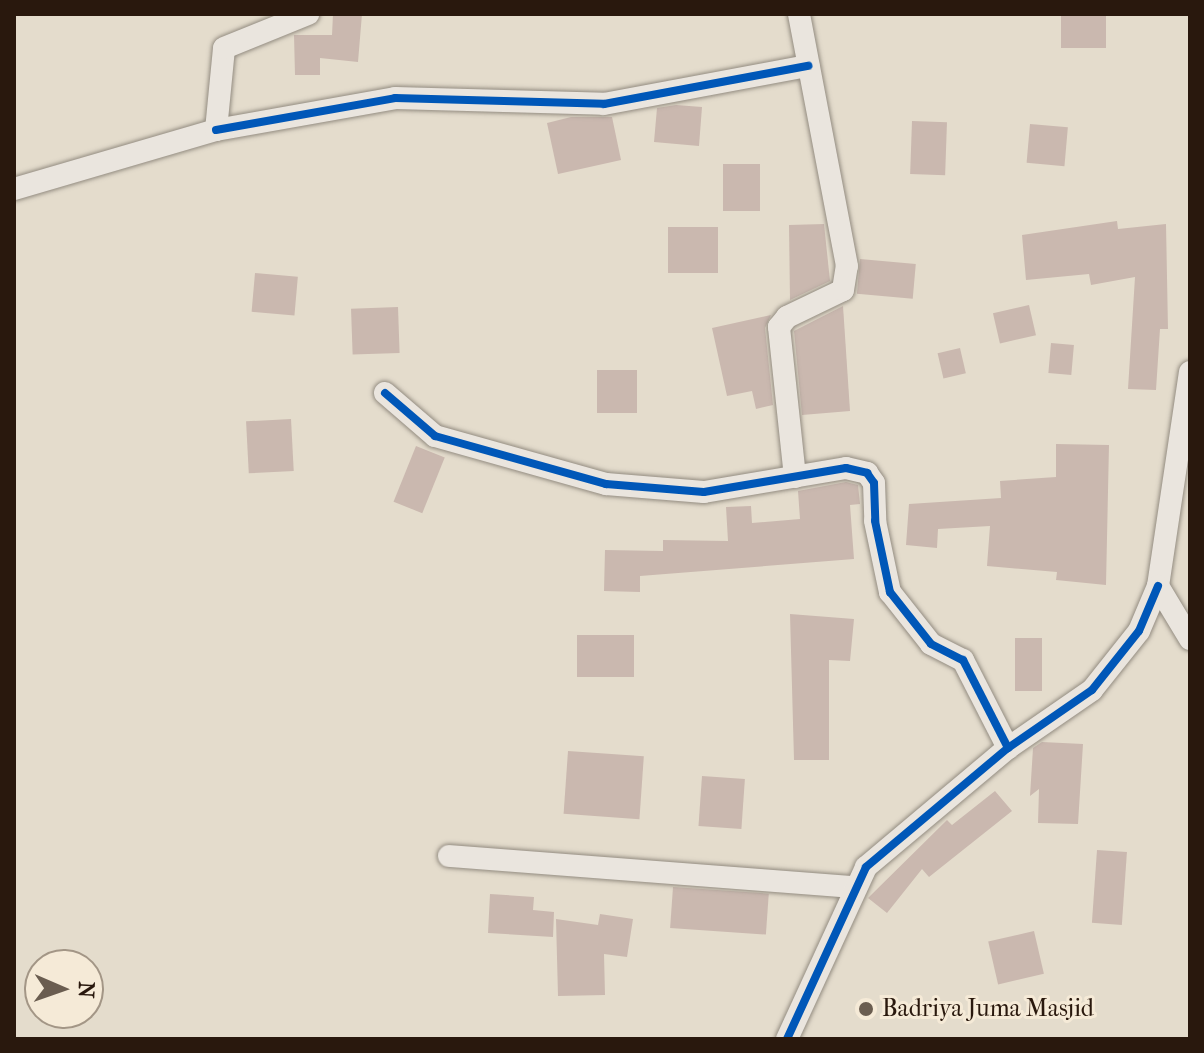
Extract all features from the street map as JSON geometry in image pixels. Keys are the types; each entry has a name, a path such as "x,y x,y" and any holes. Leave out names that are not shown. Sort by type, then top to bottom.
{"street":[{"path":"216,130 224,48 308,14"},
{"path":"795,477 779,327 787,317 843,290 847,266 799,14"},
{"path":"14,189 216,130 395,98 604,104 808,66"},
{"path":"787,1039 866,867 1008,748 1092,690 1139,631 1158,586 1190,372"},
{"path":"385,393 435,436 606,484 704,492 846,468 867,473 874,483 875,521 890,592 931,644 963,660 1008,748"},
{"path":"1158,586 1190,639"},
{"path":"449,856 856,887"}],"building":[{"path":"333,14 362,14 358,62 320,58 320,75 295,75 294,35 332,35"},
{"path":"1061,14 1106,14 1106,48 1061,48"},
{"path":"676,105 702,107 699,146 654,142 657,108"},
{"path":"571,117 612,117 621,160 558,174 547,123"},
{"path":"912,121 947,122 945,175 910,174"},
{"path":"1030,124 1068,127 1064,166 1027,163"},
{"path":"723,164 760,164 760,211 723,211"},
{"path":"1117,221 1118,229 1166,224 1168,329 1160,329 1156,390 1128,389 1135,277 1091,285 1089,274 1026,280 1022,235"},
{"path":"824,224 830,281 790,300 789,225"},
{"path":"668,227 718,227 718,273 668,273"},
{"path":"860,259 916,264 913,299 857,294"},
{"path":"255,273 298,277 294,316 252,312"},
{"path":"1029,305 1036,335 1000,344 993,313"},
{"path":"843,306 850,411 802,415 794,331"},
{"path":"398,307 400,353 353,355 351,309"},
{"path":"771,315 765,328 773,405 756,409 752,391 727,396 712,328"},
{"path":"1051,343 1074,345 1071,375 1048,373"},
{"path":"960,348 966,373 943,379 938,353"},
{"path":"597,370 637,370 637,413 597,413"},
{"path":"291,419 294,471 249,473 246,421"},
{"path":"1056,444 1109,445 1106,585 1056,580 1057,572 987,566 990,526 938,529 937,548 906,545 909,504 1001,498 1000,481 1056,477"},
{"path":"416,446 445,458 422,513 394,502"},
{"path":"846,482 858,485 860,504 850,505 854,559 640,576 640,592 604,591 605,550 663,551 663,540 728,541 726,507 751,506 752,523 800,519 798,491"},
{"path":"790,614 854,619 850,661 829,660 829,760 794,760"},
{"path":"577,635 634,635 634,677 577,677"},
{"path":"1015,638 1042,638 1042,691 1015,691"},
{"path":"1042,742 1083,744 1078,824 1038,823 1039,789 1030,796 1033,748"},
{"path":"568,751 644,756 639,819 564,814"},
{"path":"702,776 745,779 741,829 699,826"},
{"path":"995,791 1012,811 929,877 922,869 887,913 868,898 947,820 952,825"},
{"path":"1097,850 1127,852 1122,925 1092,923"},
{"path":"673,887 769,894 766,935 670,928"},
{"path":"490,894 534,897 533,910 554,912 553,937 488,933"},
{"path":"600,914 633,919 627,957 604,954 605,995 558,996 556,919 598,925"},
{"path":"1034,931 1044,974 998,984 988,942"}],"cycle path":[{"path":"216,130 395,98 604,104 808,66"},
{"path":"385,393 435,436 606,484 704,492 846,468 867,473 874,483 875,521 890,592 931,644 963,660 1008,748"},
{"path":"787,1039 866,867 1008,748 1092,690 1139,631 1158,586"}],"place":[{"name":"Badriya Juma Masjid","path":"866,1009"}]}
